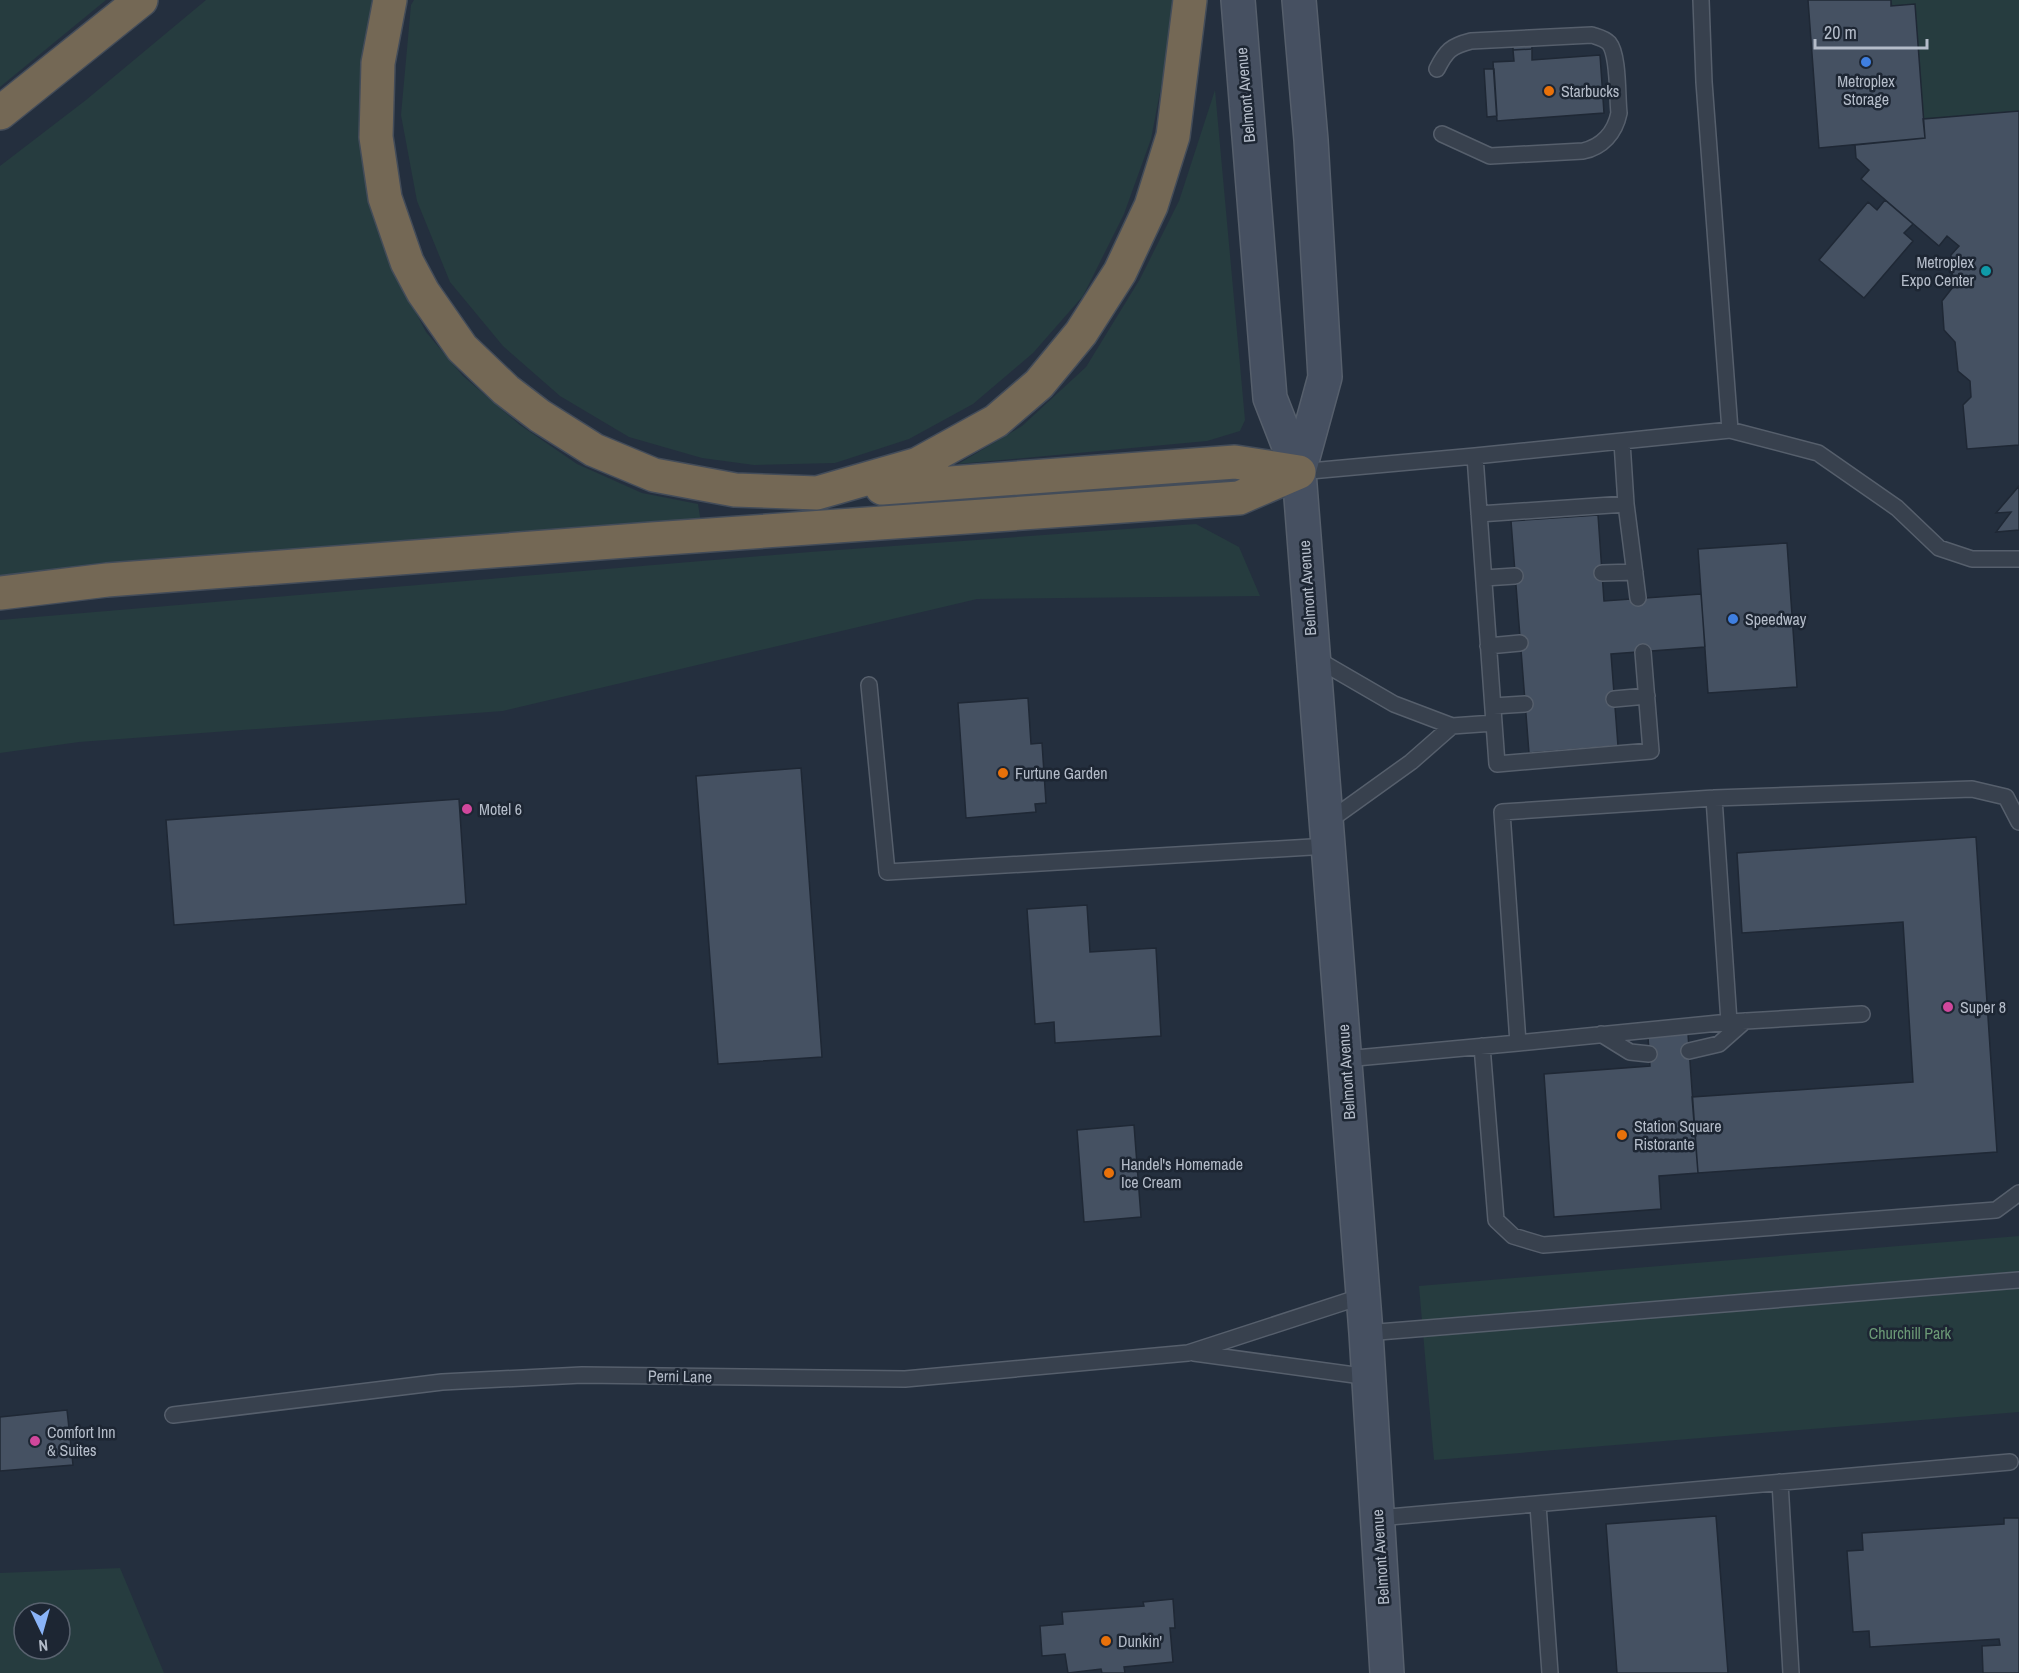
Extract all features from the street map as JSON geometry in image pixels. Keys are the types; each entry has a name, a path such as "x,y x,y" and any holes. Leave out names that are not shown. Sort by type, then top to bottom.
{"highway":[{"path":"0,113 141,0"},
{"path":"390,0 378,63 376,137 386,198 407,262 423,292 462,348 506,390 540,416 594,450 654,475 735,490 816,493 1235,462 1299,472"},
{"path":"816,493 918,464 996,421 1039,384 1081,333 1120,272 1151,206 1173,136 1190,0"},
{"path":"0,593 107,580 1239,498 1299,472"}],"main road":[{"name":"Belmont Avenue","path":"1238,0 1270,398 1299,472 1366,1333 1387,1673"},
{"name":"Belmont Avenue","path":"1299,0 1311,140 1324,377 1299,472"}],"lane":[{"path":"1701,0 1730,430"},
{"path":"1437,69 1444,55 1455,45 1466,42 1592,35 1604,39 1614,54 1617,121 1608,138 1592,149 1490,156 1442,134"},
{"path":"1299,472 1730,430 1818,453 1897,508 1939,548 1972,559 2019,560"},
{"path":"1622,442 1626,504 1638,598"},
{"path":"1474,456 1497,764 1652,751 1643,652"},
{"path":"1479,514 1626,504"},
{"path":"1602,573 1635,572"},
{"path":"1484,578 1515,576"},
{"path":"1488,646 1520,643"},
{"path":"1313,657 1394,704 1452,726 1494,723"},
{"path":"869,685 887,872 1327,834 1452,726"},
{"path":"1614,699 1647,696"},
{"path":"1493,706 1525,704"},
{"path":"1518,1043 1502,812 1714,798 1972,789 2006,796 2019,822"},
{"path":"1714,798 1729,1022"},
{"path":"1345,1059 1729,1022 1862,1014"},
{"path":"1689,1051 1719,1044 1745,1021"},
{"path":"1601,1034 1630,1052 1649,1054"},
{"path":"1482,1046 1497,1220 1513,1236 1543,1245 1996,1210 2019,1193"},
{"path":"1366,1333 2019,1280"},
{"path":"1188,1353 1363,1296"},
{"path":"1188,1353 1369,1377"},
{"name":"Perni Lane","path":"172,1415 442,1383 582,1375 905,1379 1188,1353"},
{"path":"1378,1518 2010,1462"},
{"path":"1780,1482 1791,1673"},
{"path":"1538,1505 1550,1673"}],"green space":[{"path":"0,0 106,0 0,87"},
{"path":"206,0 375,0 361,78 363,155 396,274 426,332 463,376 520,425 577,464 642,493 698,504 701,523 0,578 0,166 86,100"},
{"path":"414,0 1173,0 1170,40 1151,139 1124,214 1083,296 1033,353 973,404 909,439 835,463 754,465 702,458 629,437 560,396 503,346 450,282 417,201 401,115 411,5"},
{"path":"1891,0 2019,0 2019,111 1923,119"},
{"path":"1215,90 1245,420 1240,431 1207,441 958,464 1022,426 1086,367 1140,279 1179,201"},
{"path":"1196,524 1239,547 1260,596 977,599 503,711 79,742 0,753 0,620 810,552"},
{"name":"Churchill Park","path":"2019,1236 2019,1412 1434,1460 1419,1286"},
{"path":"120,1568 164,1673 0,1673 0,1573"}],"building":[{"name":"Metroplex Storage","path":"1808,0 1891,0 1891,6 1915,4 1925,138 1819,148"},
{"path":"1531,34 1532,49 1513,50 1513,36"},
{"name":"Starbucks","path":"1532,49 1532,60 1600,55 1604,113 1497,121 1493,62 1514,61 1513,50"},
{"path":"1484,69 1494,69 1497,116 1487,117"},
{"name":"Metroplex Expo Center","path":"2019,111 2019,445 1967,449 1963,405 1971,397 1970,381 1958,371 1955,342 1944,330 1942,301 1953,287 1951,255 1959,246 1947,236 1939,246 1861,179 1869,170 1856,158 1855,145 1925,138 1923,119"},
{"path":"1885,200 1913,224 1904,233 1913,241 1864,298 1819,260 1868,202 1877,210"},
{"path":"2019,486 2019,530 1996,532 2011,512 1996,513"},
{"path":"1598,515 1604,601 1701,594 1705,647 1611,654 1618,746 1529,753 1511,521"},
{"path":"1787,543 1797,687 1708,693 1698,549"},
{"name":"Furtune Garden","path":"1028,698 1031,744 1042,743 1046,803 1035,804 1036,812 966,818 958,703"},
{"path":"801,768 822,1057 718,1064 696,776"},
{"path":"459,799 466,904 174,925 166,820"},
{"name":"Super 8","path":"1976,837 1997,1152 1698,1173 1692,1097 1913,1082 1903,922 1742,933 1737,853"},
{"path":"1087,905 1090,952 1156,948 1161,1036 1055,1043 1054,1022 1035,1024 1027,909"},
{"name":"Station Square Ristorante","path":"1688,1034 1698,1173 1659,1176 1661,1209 1554,1217 1544,1074 1650,1066 1648,1037"},
{"name":"Handel's Homemade Ice Cream","path":"1134,1125 1141,1217 1084,1222 1077,1130"},
{"name":"Comfort Inn & Suites","path":"67,1410 73,1465 0,1471 0,1417"},
{"path":"1716,1516 1728,1673 1617,1673 1606,1524"},
{"path":"2004,1518 2019,1518 2019,1673 1983,1673 1982,1646 2000,1645 1999,1639 1870,1647 1869,1631 1853,1632 1847,1551 1863,1550 1862,1533 2004,1524"},
{"name":"Dunkin'","path":"1173,1599 1175,1628 1170,1628 1173,1662 1124,1667 1125,1673 1102,1673 1101,1669 1068,1673 1065,1654 1042,1656 1040,1626 1063,1624 1062,1612 1144,1606 1143,1602"}],"place":[{"name":"Metroplex Storage","path":"1866,62"},
{"name":"Starbucks","path":"1549,91"},
{"name":"Metroplex Expo Center","path":"1986,271"},
{"name":"Speedway","path":"1733,619"},
{"name":"Furtune Garden","path":"1003,773"},
{"name":"Motel 6","path":"467,809"},
{"name":"Super 8","path":"1948,1007"},
{"name":"Station Square Ristorante","path":"1622,1135"},
{"name":"Handel's Homemade Ice Cream","path":"1109,1173"},
{"name":"Comfort Inn & Suites","path":"35,1441"},
{"name":"Dunkin'","path":"1106,1641"}]}
